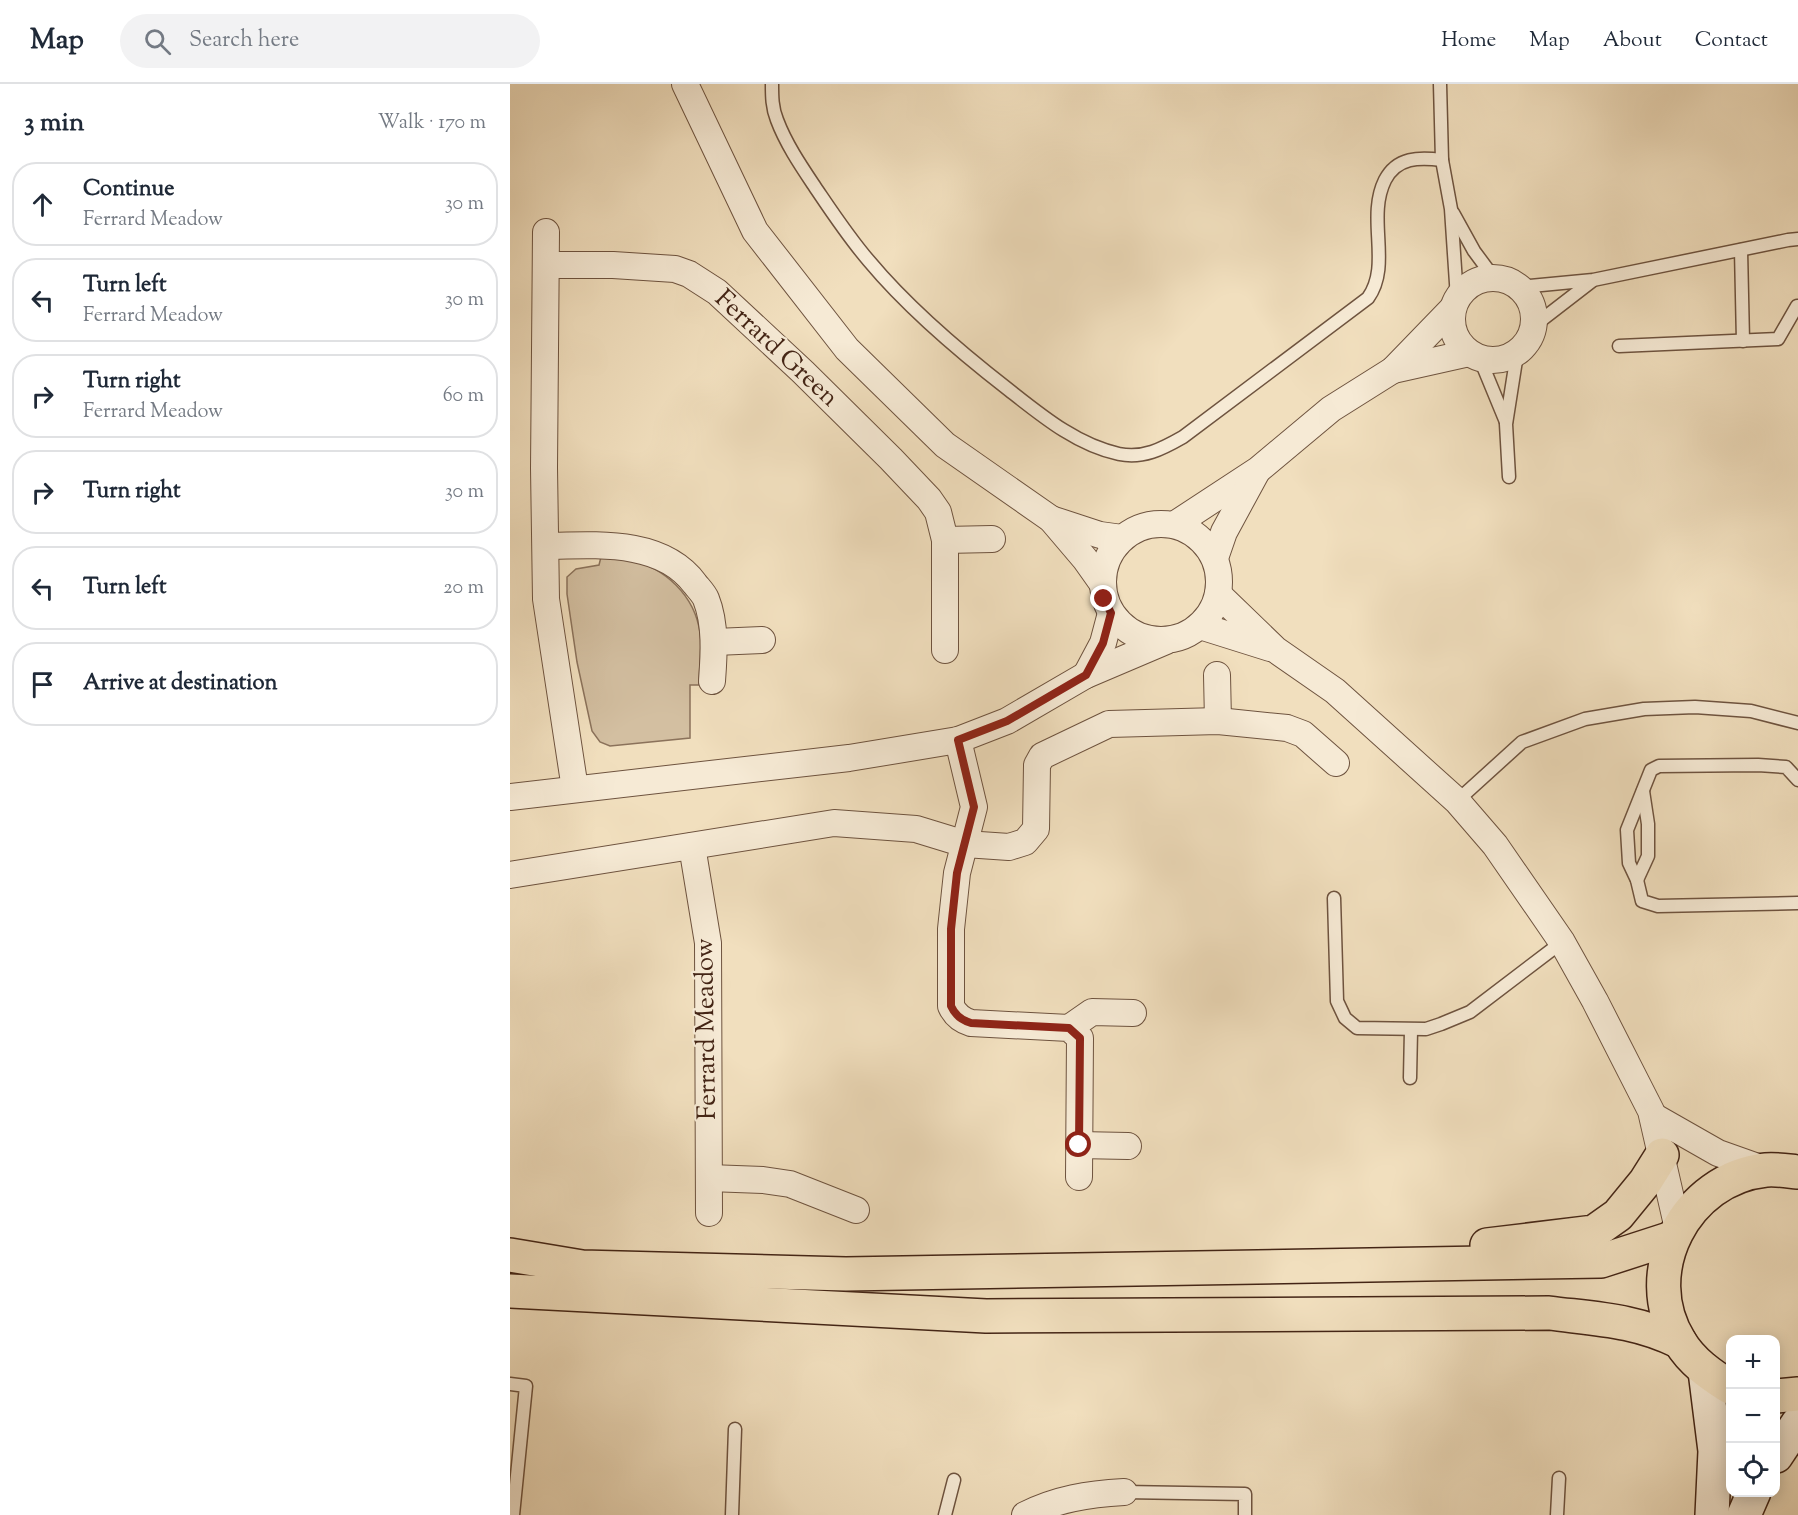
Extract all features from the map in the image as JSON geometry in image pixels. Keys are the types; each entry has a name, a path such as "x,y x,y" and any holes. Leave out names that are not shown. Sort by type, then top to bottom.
{"highway":[{"path":"1306,1267 1594,1232 1618,1215 1645,1182 1662,1155"},
{"path":"1680,1342 1666,1309 1664,1273 1675,1234 1684,1217 1700,1199 1731,1179 1787,1170"},
{"path":"510,1256 582,1267 846,1274 1306,1267 1601,1261 1675,1234"},
{"path":"510,1291 986,1316 1549,1313 1637,1324 1657,1330 1680,1342 1718,1379"},
{"path":"1780,1396 1798,1394"}],"main road":[{"path":"1712,1515 1718,1379"},
{"path":"1780,1450 1798,1423"},
{"path":"1744,1515 1752,1497"}],"street":[{"path":"685,84 755,231 847,349 945,445 1051,519 1102,583"},
{"path":"546,232 544,468 546,599 575,789"},
{"name":"Ferrard Green","path":"547,265 613,265 675,269 702,280 803,372 921,491 938,512 945,540 945,650"},
{"path":"1174,525 1258,470 1331,409 1394,370 1455,303 1464,289 1473,283 1494,278 1508,280 1520,287 1529,298 1534,311 1535,325 1532,336 1517,354 1505,359 1492,361 1474,356 1460,345 1454,333 1452,321 1455,303"},
{"path":"1394,370 1474,356"},
{"path":"1215,558 1224,532 1258,470"},
{"path":"1051,519 1100,535 1122,538"},
{"path":"510,797 849,758 958,740 1007,721 1086,675 1166,641 1184,636 1200,626 1212,611 1218,594 1219,576 1215,558 1205,543 1191,532 1174,525 1156,523 1138,528 1122,538 1110,552 1104,567 1102,583 1104,599 1121,626 1134,635 1150,640 1166,641"},
{"path":"945,540 992,539"},
{"path":"546,546 622,548 643,551 667,560 685,571 706,599 715,642 712,681"},
{"path":"1218,594 1276,650 1335,691 1457,801 1495,845 1562,942 1595,1001 1653,1116 1675,1234"},
{"path":"1086,675 1103,643 1111,613"},
{"path":"1200,626 1276,650"},
{"path":"715,642 762,640"},
{"path":"1217,675 1218,721"},
{"path":"510,875 834,823 916,829 965,843 1009,847 1025,842 1036,829 1037,765 1042,756 1109,724 1218,721 1287,728 1303,734 1336,763"},
{"path":"958,740 974,807 957,873 951,929 951,1006 954,1012 962,1020 971,1023 1069,1028 1092,1012 1133,1013"},
{"name":"Ferrard Meadow","path":"692,846 708,944 709,1213"},
{"path":"1069,1028 1080,1038 1079,1177"},
{"path":"1653,1116 1718,1153 1787,1170"},
{"path":"1079,1145 1128,1146"},
{"path":"709,1178 763,1180 789,1184 856,1210"},
{"path":"1025,1515 1061,1500 1087,1494 1124,1492"}],"lane":[{"path":"772,84 772,101 786,141 843,229 889,284 988,374 1077,439 1120,454 1142,456 1164,448 1183,437 1362,303 1375,288 1378,276 1377,208 1388,174 1408,160 1425,158 1442,160"},
{"path":"1440,84 1442,160 1451,209 1455,303"},
{"path":"1451,209 1474,250 1494,278"},
{"path":"1520,287 1593,280 1798,239"},
{"path":"1741,250 1743,341"},
{"path":"1535,325 1593,280"},
{"path":"1619,346 1778,339 1797,306"},
{"path":"1509,477 1506,424 1517,354"},
{"path":"1474,356 1506,424"},
{"path":"1457,801 1522,742 1585,719 1644,709 1695,706 1751,711 1798,723"},
{"path":"1798,780 1786,767 1659,766 1651,770 1627,830 1629,863 1637,880 1642,901 1658,906 1798,903"},
{"path":"1637,880 1648,856 1648,824 1643,790"},
{"path":"1334,898 1337,1001 1346,1018 1358,1028 1426,1029 1470,1012 1562,942"},
{"path":"1410,1078 1411,1030"},
{"path":"510,1384 526,1386 513,1515"},
{"path":"732,1515 735,1429"},
{"path":"1557,1515 1559,1478"},
{"path":"945,1515 954,1480"},
{"path":"1124,1492 1245,1494 1245,1515"}],"shaded area":[{"path":"601,557 629,560 655,569 676,585 692,607 697,620 701,645 699,685 690,685 690,738 610,746 600,742 592,731 577,662 567,594 567,577 576,569 599,565"}],"route":[{"path":"1079,1145 1080,1038 1069,1028 971,1023 962,1020 951,1006 951,929 957,873 974,807 958,740 1007,721 1086,675 1103,643 1111,613 1104,599"}]}
